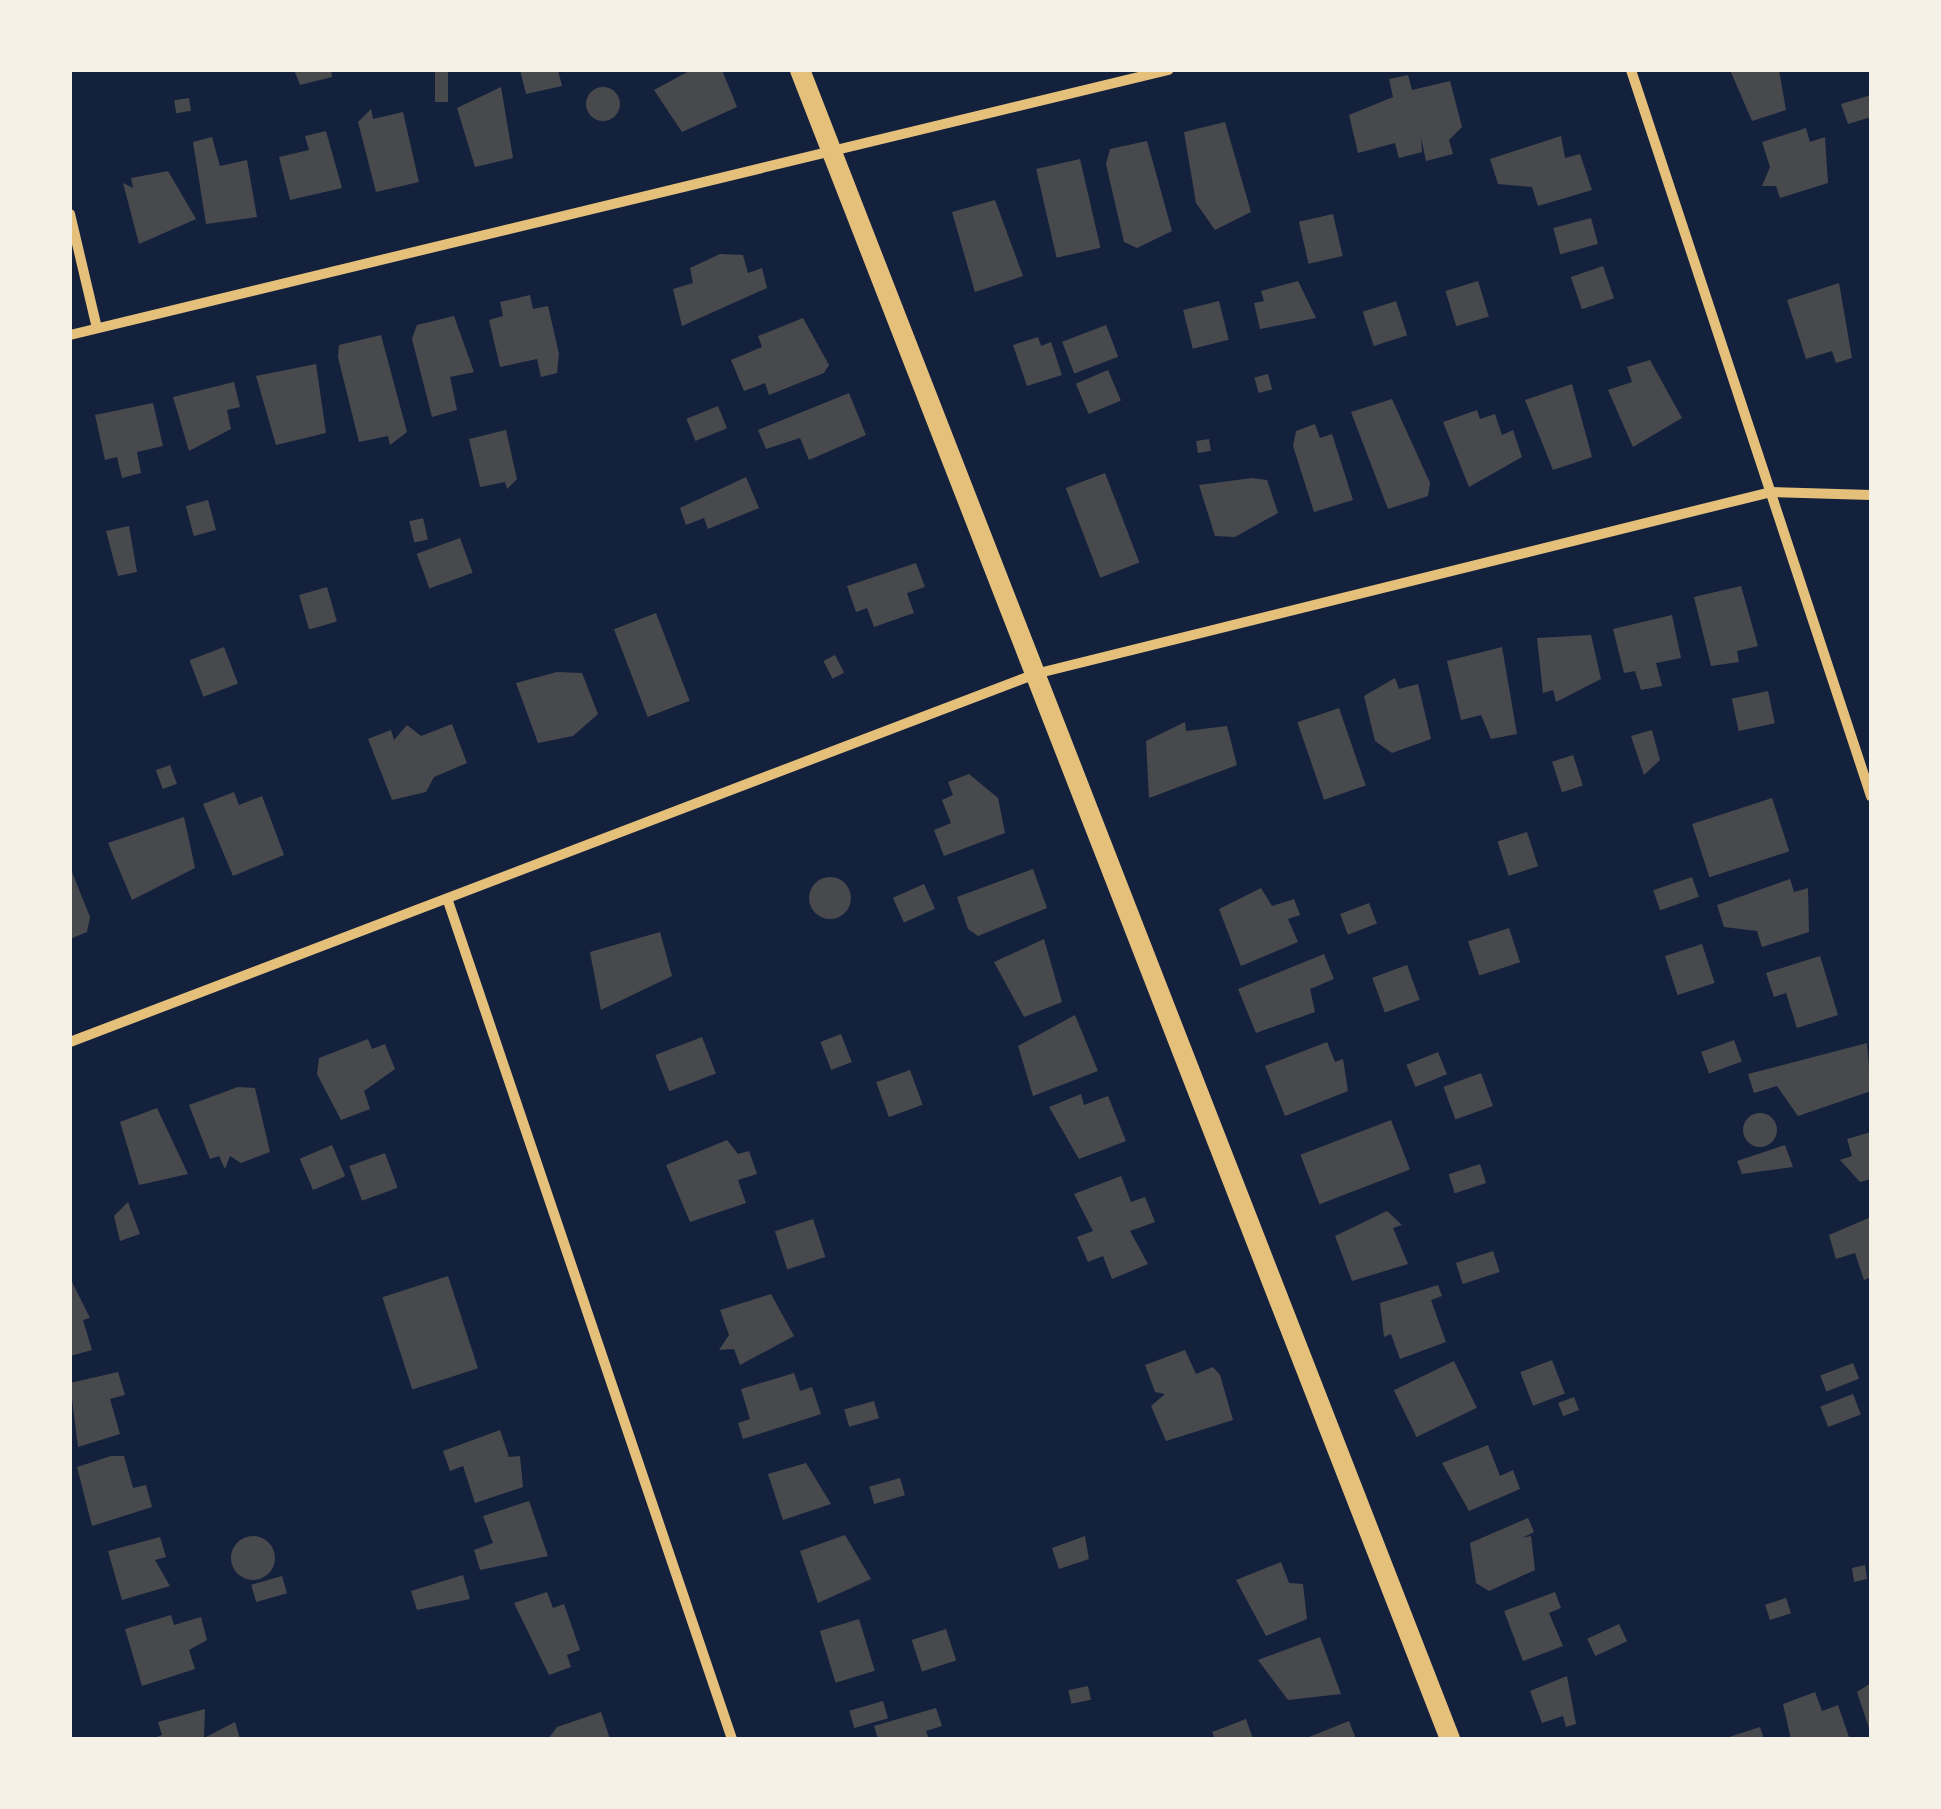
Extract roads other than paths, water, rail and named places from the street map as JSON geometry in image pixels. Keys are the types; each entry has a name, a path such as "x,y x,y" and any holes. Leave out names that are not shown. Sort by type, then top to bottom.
{"main road":[{"path":"800,70 1450,1739"}],"street":[{"path":"70,334 1168,70"},
{"path":"1632,70 1871,796"},
{"path":"70,214 97,328"},
{"path":"70,1042 1035,674 1771,492 1871,495"},
{"path":"448,901 732,1739"}]}
